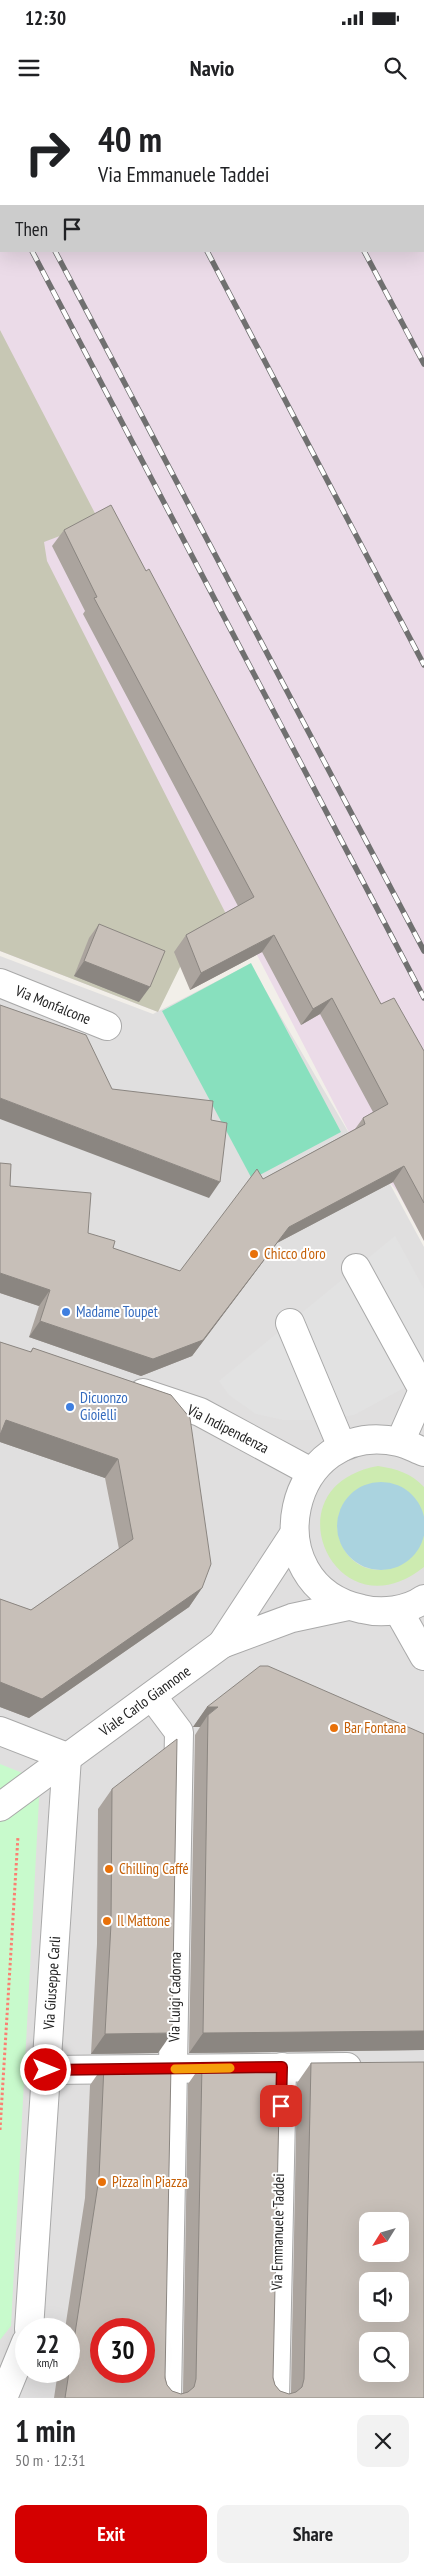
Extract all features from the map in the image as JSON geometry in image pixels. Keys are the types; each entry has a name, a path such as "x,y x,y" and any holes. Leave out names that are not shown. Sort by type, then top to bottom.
{"street":[{"name":"Via Monfalcone","path":"0,983 107,1026"},
{"path":"356,1268 423,1390 412,1447 371,1439 342,1447 325,1458 311,1472 300,1491 294,1512 294,1534 302,1564 321,1590 348,1606 373,1612 398,1610 424,1599"},
{"path":"290,1323 342,1447"},
{"name":"Via Indipendenza","path":"118,1384 200,1412 311,1472"},
{"path":"222,1644 294,1534"},
{"path":"222,1644 292,1618 348,1606"},
{"path":"398,1610 424,1656"},
{"name":"Viale Carlo Giannone","path":"7,1802 222,1644"},
{"name":"Via Luigi Cadorna","path":"152,1696 179,1732 167,2398"},
{"path":"0,1731 67,1757"},
{"name":"Via Giuseppe Carli","path":"30,2318 67,1757"},
{"path":"46,2070 377,2066"},
{"name":"Via Emmanuele Taddei","path":"275,2398 282,2067"},
{"path":"3,2398 15,2369"}],"path":[{"path":"0,2130 19,1846 7,1802"}],"shaded area":[{"path":"0,252 424,252 424,1241 397,1191 353,1140 257,955 217,947 177,968 158,1012 0,951"},
{"path":"0,330 99,521 44,542 47,561 225,912 257,955 214,943 183,961 158,1012 0,951"},
{"path":"0,956 153,1014 250,964 353,1140 364,1136 424,1247 424,2398 0,2398"},
{"path":"395,1236 424,1289 424,1377 354,1415 323,1420 283,1420 256,1414 229,1395 219,1381"}],"green space":[{"path":"251,963 341,1132 252,1179 162,1011"},
{"path":"378,1466 403,1472 414,1478 424,1487 424,1525 416,1501 405,1490 355,1491 343,1506 338,1522 339,1537 345,1551 356,1562 369,1569 385,1569 403,1562 411,1556 417,1550 424,1531 424,1567 392,1584 364,1584 341,1572 326,1551 320,1525 326,1500 344,1479"},
{"path":"0,1764 40,1780 11,2326 0,2340"}],"water":[{"path":"381,1482 398,1486 412,1495 421,1509 425,1526 421,1543 412,1557 398,1566 381,1570 364,1566 350,1557 341,1543 337,1526 341,1509 350,1495 364,1486"}],"building":[{"path":"111,505 146,571 149,569 381,1004 394,998 424,1051 424,1203 404,1166 289,1227 203,1340 153,1359 40,1321 50,1290 0,1273 0,1163 11,1164 10,1186 91,1193 88,1233 115,1241 113,1248 180,1271 257,1169 263,1179 365,1124 363,1118 388,1104 332,998 313,1009 274,935 201,973 186,935 254,897 94,598 97,597 64,530"},
{"path":"99,924 165,951 150,987 84,961"},
{"path":"0,1005 86,1035 112,1089 213,1101 211,1120 227,1123 220,1182 0,1098"},
{"path":"0,1342 31,1352 33,1348 171,1395 190,1418 211,1564 202,1588 42,1699 0,1682 0,1599 31,1610 133,1539 118,1459 6,1420 0,1435"},
{"path":"260,1666 268,1666 424,1734 424,2031 203,2033 208,1715 218,1707 207,1707"},
{"path":"177,1739 172,2033 105,2034 111,1924 112,1789"},
{"path":"424,2062 424,2398 65,2398 67,2383 80,2383 80,2318 77,2318 99,2178 104,2065 171,2065 165,2378 167,2385 172,2391 181,2394 188,2392 194,2387 196,2379 202,2064 280,2064 273,2378 275,2385 280,2391 289,2394 296,2392 302,2387 304,2379 311,2063"}],"railway":[{"path":"33,252 424,998"},
{"path":"56,252 424,951"},
{"path":"208,252 424,665"},
{"path":"365,252 424,364"}],"slow traffic":[{"path":"175,2069 230,2068"}],"place":[{"name":"Chicco d'oro","path":"254,1254"},
{"name":"Madame Toupet","path":"66,1312"},
{"name":"Dicuonzo Gioielli","path":"70,1407"},
{"name":"Bar Fontana","path":"334,1728"},
{"name":"Chilling Caffé","path":"109,1869"},
{"name":"Il Mattone","path":"107,1921"},
{"name":"Pizza in Piazza","path":"102,2182"}],"route":[{"path":"46,2070 282,2067 281,2106"}]}
